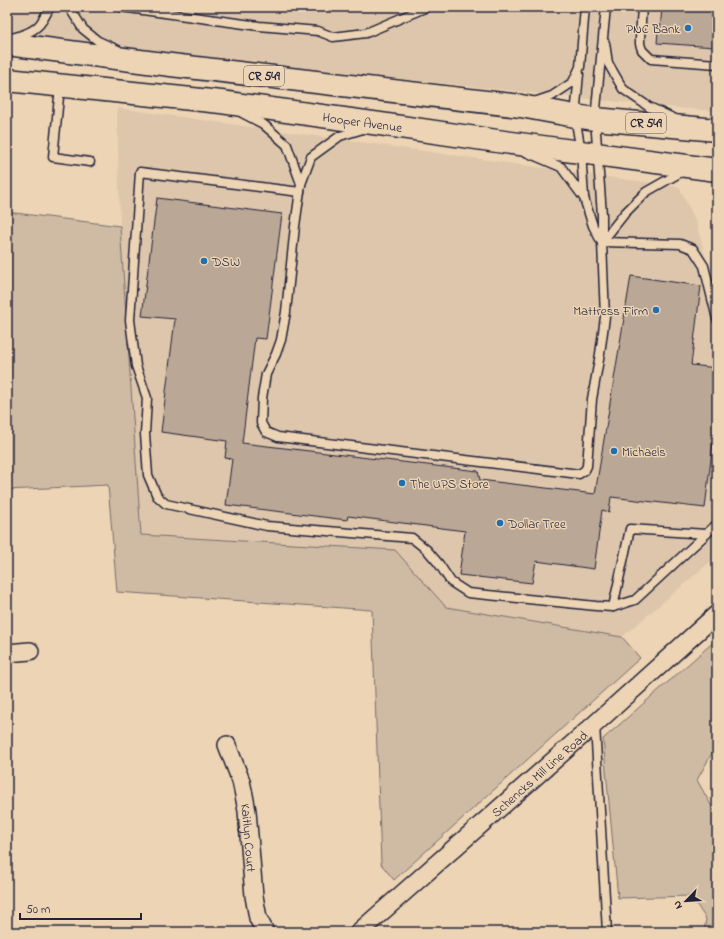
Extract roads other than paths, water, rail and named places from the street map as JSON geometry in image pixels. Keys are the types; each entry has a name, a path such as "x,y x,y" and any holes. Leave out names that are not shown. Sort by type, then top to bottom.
{"main road":[{"name":"CR 549","path":"7,44 150,63 521,106 585,117 707,129"},
{"name":"Hooper Avenue","path":"7,80 221,102 717,170"}],"street":[{"name":"Schencks Mill Line Road","path":"360,932 717,614"},
{"path":"7,653 30,651"},
{"name":"Kaitlyn Court","path":"227,745 241,782 244,795 247,811 254,896 258,918 265,932"}],"lane":[{"path":"7,39 32,31 42,23 50,7"},
{"path":"69,7 82,29 98,41 150,63"},
{"path":"121,7 259,26 318,31 333,37 366,33 426,7"},
{"path":"380,124 340,136 312,157 301,188 295,226 282,340 266,374 262,398 261,423 266,432 278,437 579,474 585,470 587,466 592,399 605,317 602,215 589,153 580,67 585,7"},
{"path":"584,198 589,153 585,117 603,32 606,7"},
{"path":"642,7 640,44 642,50 651,59 717,64"},
{"path":"603,32 608,63 623,89 649,107 707,129"},
{"path":"521,106 552,96 573,82 580,67"},
{"path":"60,85 53,157 90,162"},
{"path":"221,102 263,124 287,145 301,188"},
{"path":"504,142 561,167 584,198 593,226 602,242"},
{"path":"602,242 625,213 646,192 690,167"},
{"path":"301,188 140,172 130,320 136,366 147,398 144,434 148,475 157,496 166,504 267,526 412,538 427,550 451,582 468,593 613,607 634,600 717,524"},
{"path":"602,242 680,244 693,249 704,266 717,319"},
{"path":"613,607 630,529 706,534"},
{"path":"595,724 607,932"}],"place":[{"name":"PNC Bank","path":"688,28"},
{"name":"DSW","path":"204,261"},
{"name":"Mattress Firm","path":"656,310"},
{"name":"Michaels","path":"614,451"},
{"name":"The UPS Store","path":"402,483"},
{"name":"Dollar Tree","path":"500,523"}]}
